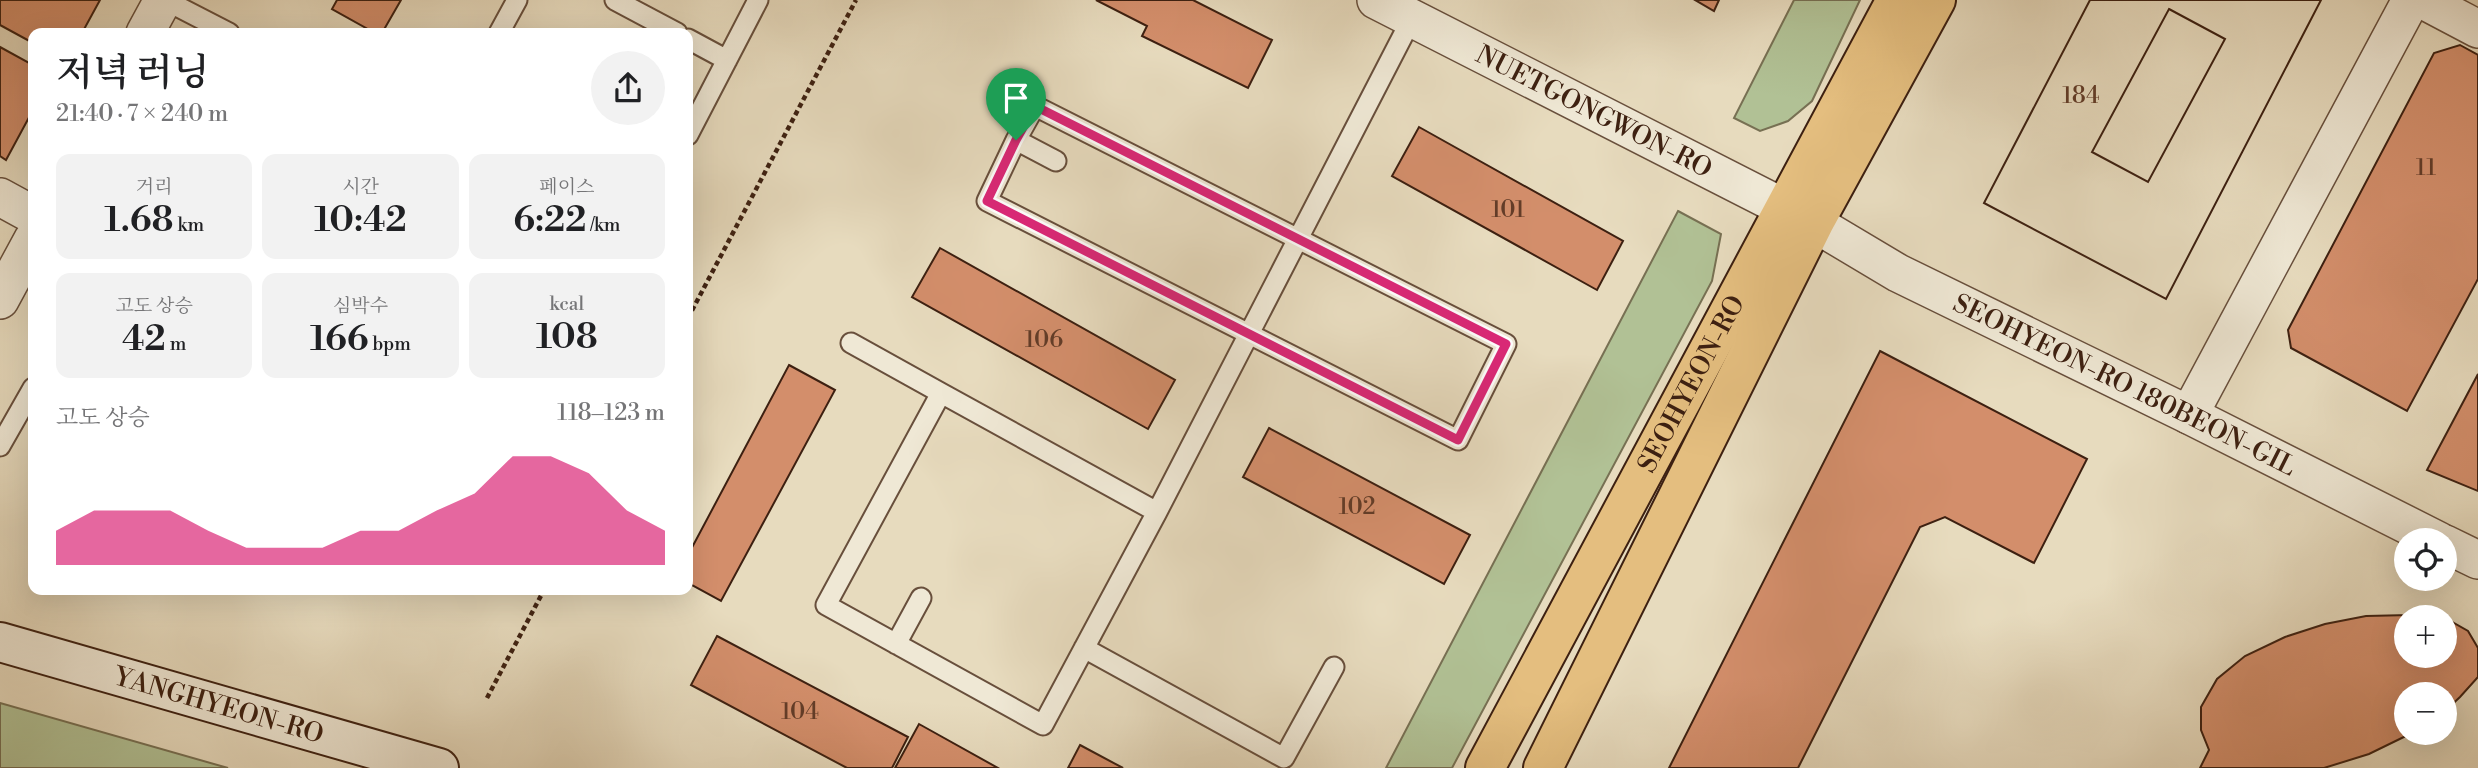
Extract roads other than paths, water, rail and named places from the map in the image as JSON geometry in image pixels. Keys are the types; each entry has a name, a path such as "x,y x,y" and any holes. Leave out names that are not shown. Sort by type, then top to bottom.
{"main road":[{"name":"SEOHYEON-RO","path":"1543,768 1896,0"},
{"name":"SEOHYEON-RO","path":"1485,768 1799,215 1936,0"},
{"name":"YANGHYEON-RO","path":"0,642 439,768"}],"street":[{"path":"148,28 164,0"},
{"name":"NUETGONGWON-RO","path":"1376,0 1416,9 1799,215"},
{"path":"2189,415 2411,0"},
{"path":"2423,0 2478,29"},
{"path":"0,197 28,212"},
{"name":"SEOHYEON-RO 180BEON-GIL","path":"1799,215 1898,273 2413,528"},
{"path":"0,300 28,248"},
{"path":"2457,550 2478,560"}],"lane":[{"path":"164,0 219,28"},
{"path":"502,28 517,0"},
{"path":"615,0 668,28"},
{"path":"693,125 758,0"},
{"path":"941,393 825,605 1043,725 1157,512 1416,9"},
{"path":"693,42 727,60"},
{"path":"1035,106 1298,238 1506,344 1458,440 987,201 1035,106"},
{"path":"1016,140 1056,161"},
{"path":"851,343 1157,512"},
{"path":"0,446 28,397"},
{"path":"896,644 921,598"},
{"path":"1084,648 1284,758 1334,667"}]}
